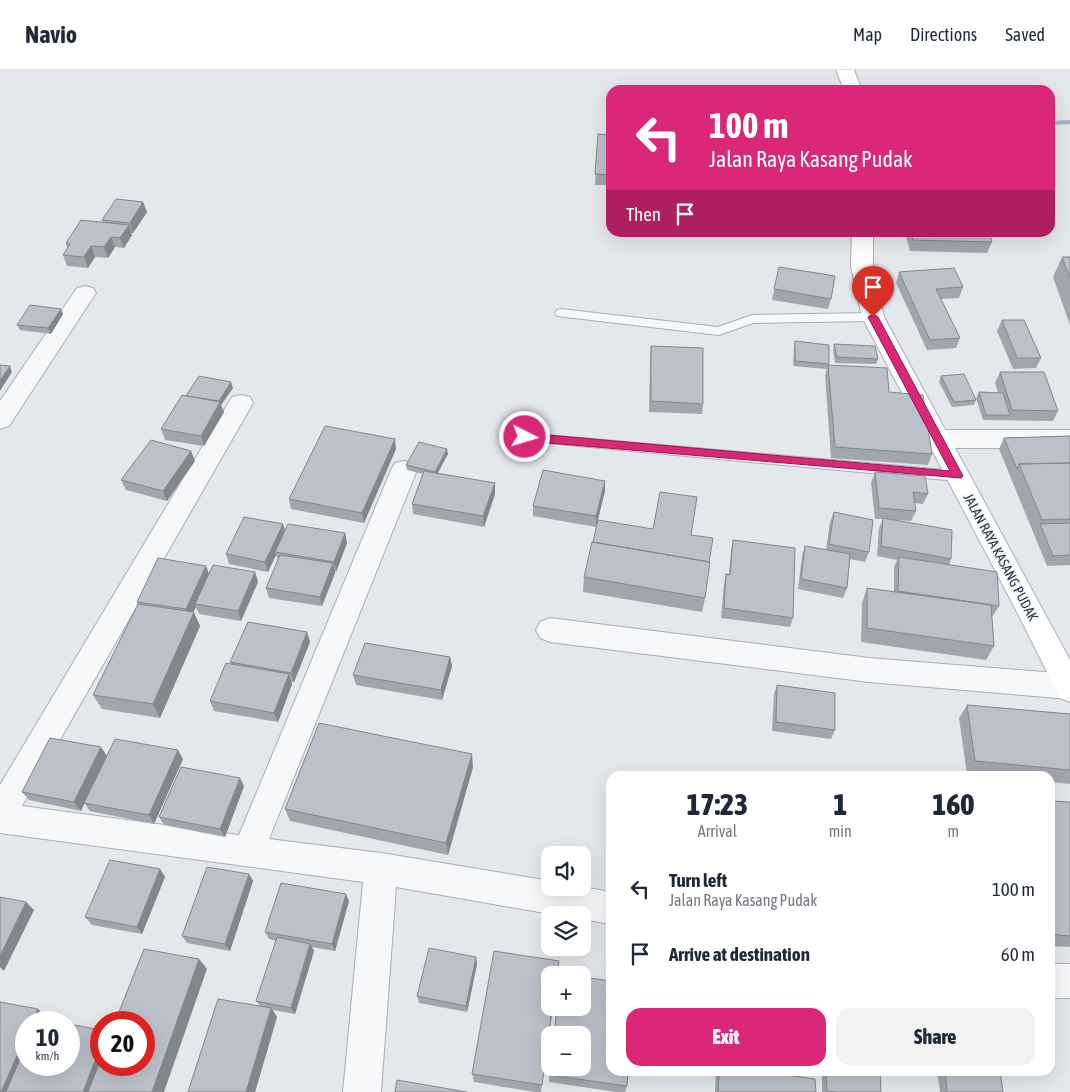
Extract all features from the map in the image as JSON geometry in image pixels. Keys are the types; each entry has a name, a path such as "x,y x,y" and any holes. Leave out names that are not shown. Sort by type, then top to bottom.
{"street":[{"path":"845,70 851,85"},
{"name":"JALAN RAYA KASANG PUDAK","path":"863,237 862,266 873,317 1070,688"},
{"path":"0,420 85,293"},
{"path":"0,814 241,404"},
{"path":"937,439 1070,439"},
{"path":"248,851 404,470"},
{"path":"550,630 869,670 1070,688"},
{"path":"0,818 381,869 606,907"},
{"path":"362,1092 381,869"},
{"path":"1055,980 1070,981"}],"lane":[{"path":"561,313 719,330 752,319 873,317"},
{"path":"525,437 957,476"}],"building":[{"path":"598,134 606,135 606,175 595,174"},
{"path":"116,199 143,202 130,223 102,220"},
{"path":"81,220 129,225 120,238 111,237 104,247 91,246 84,257 63,255 70,244 66,243"},
{"path":"912,237 990,237 992,242 913,240"},
{"path":"1062,257 1070,257 1070,278"},
{"path":"779,267 835,276 831,299 774,289"},
{"path":"954,268 963,287 936,289 960,338 930,340 899,272"},
{"path":"30,305 61,309 48,328 17,325"},
{"path":"1002,320 1024,320 1041,358 1017,358"},
{"path":"795,341 829,345 829,364 795,361"},
{"path":"834,344 875,346 878,359 837,357"},
{"path":"651,346 703,348 703,404 651,401"},
{"path":"0,365 10,366 0,381"},
{"path":"828,365 887,368 889,392 923,395 932,454 835,447"},
{"path":"1000,372 1044,372 1058,411 1012,410"},
{"path":"964,374 976,400 954,402 941,376"},
{"path":"199,376 231,382 219,401 186,396"},
{"path":"979,392 1003,393 1010,415 986,415"},
{"path":"182,395 220,402 201,436 161,429"},
{"path":"325,426 395,439 362,513 289,499"},
{"path":"1070,436 1070,463 1019,464 1017,469 1004,438"},
{"path":"151,440 191,451 163,491 121,480"},
{"path":"419,442 447,449 435,472 406,465"},
{"path":"1070,463 1070,519 1042,520 1019,464"},
{"path":"543,470 605,481 596,516 533,506"},
{"path":"424,471 495,483 483,516 412,504"},
{"path":"875,472 925,476 928,494 913,492 916,511 879,508"},
{"path":"660,492 697,497 691,535 713,538 709,562 593,542 598,520 653,529"},
{"path":"834,512 873,520 869,552 829,544"},
{"path":"244,517 283,524 265,562 226,554"},
{"path":"883,518 952,530 951,559 881,546"},
{"path":"1070,523 1070,555 1053,556 1040,524"},
{"path":"288,524 345,533 334,562 275,552"},
{"path":"733,540 795,548 793,618 724,608 726,574 730,575"},
{"path":"592,542 710,562 705,598 584,577"},
{"path":"805,546 850,554 847,588 801,579"},
{"path":"280,555 333,563 320,597 266,588"},
{"path":"899,557 997,572 999,606 898,591"},
{"path":"158,558 206,566 186,609 137,602"},
{"path":"213,565 255,572 238,611 195,604"},
{"path":"867,588 991,605 994,646 867,628"},
{"path":"138,604 194,612 153,704 93,695"},
{"path":"248,622 307,632 291,673 230,662"},
{"path":"365,643 450,657 441,690 353,675"},
{"path":"226,663 289,674 274,713 210,701"},
{"path":"777,685 835,693 835,730 776,722"},
{"path":"967,705 1070,714 1070,770 975,761"},
{"path":"319,723 472,754 446,843 285,809"},
{"path":"50,738 101,747 74,802 22,792"},
{"path":"115,739 178,750 149,815 84,803"},
{"path":"181,767 240,778 220,829 159,817"},
{"path":"1055,801 1070,802 1070,936 1055,934"},
{"path":"110,860 160,869 137,927 85,917"},
{"path":"207,867 249,874 225,944 182,936"},
{"path":"281,883 346,894 332,944 265,932"},
{"path":"0,897 26,902 0,956"},
{"path":"277,937 310,944 291,1008 256,1001"},
{"path":"429,948 476,957 466,1006 417,996"},
{"path":"144,949 199,959 152,1092 88,1092 94,1076 155,1076 155,1011 119,1011"},
{"path":"494,951 559,961 558,966 541,966 541,1016 551,1016 550,1026 541,1026 542,1085 472,1074"},
{"path":"591,978 606,980 606,1076 628,1076 627,1086 556,1076 591,1076 591,1026 555,1026 556,1016 591,1016"},
{"path":"218,999 271,1008 246,1092 188,1092"},
{"path":"0,1002 38,1009 37,1011 15,1011 15,1060 0,1092"},
{"path":"80,1026 90,1028 90,1074 83,1092 6,1092 15,1071 15,1076 80,1076"},
{"path":"719,1076 794,1076 815,1079 816,1092 718,1092"},
{"path":"826,1076 880,1076 881,1092 827,1091"},
{"path":"945,1076 1001,1076 1003,1092 947,1092"},
{"path":"397,1080 467,1092 395,1092"}],"waterway":[{"path":"1055,123 1070,122"}],"route":[{"path":"525,437 957,476 873,317"}]}
